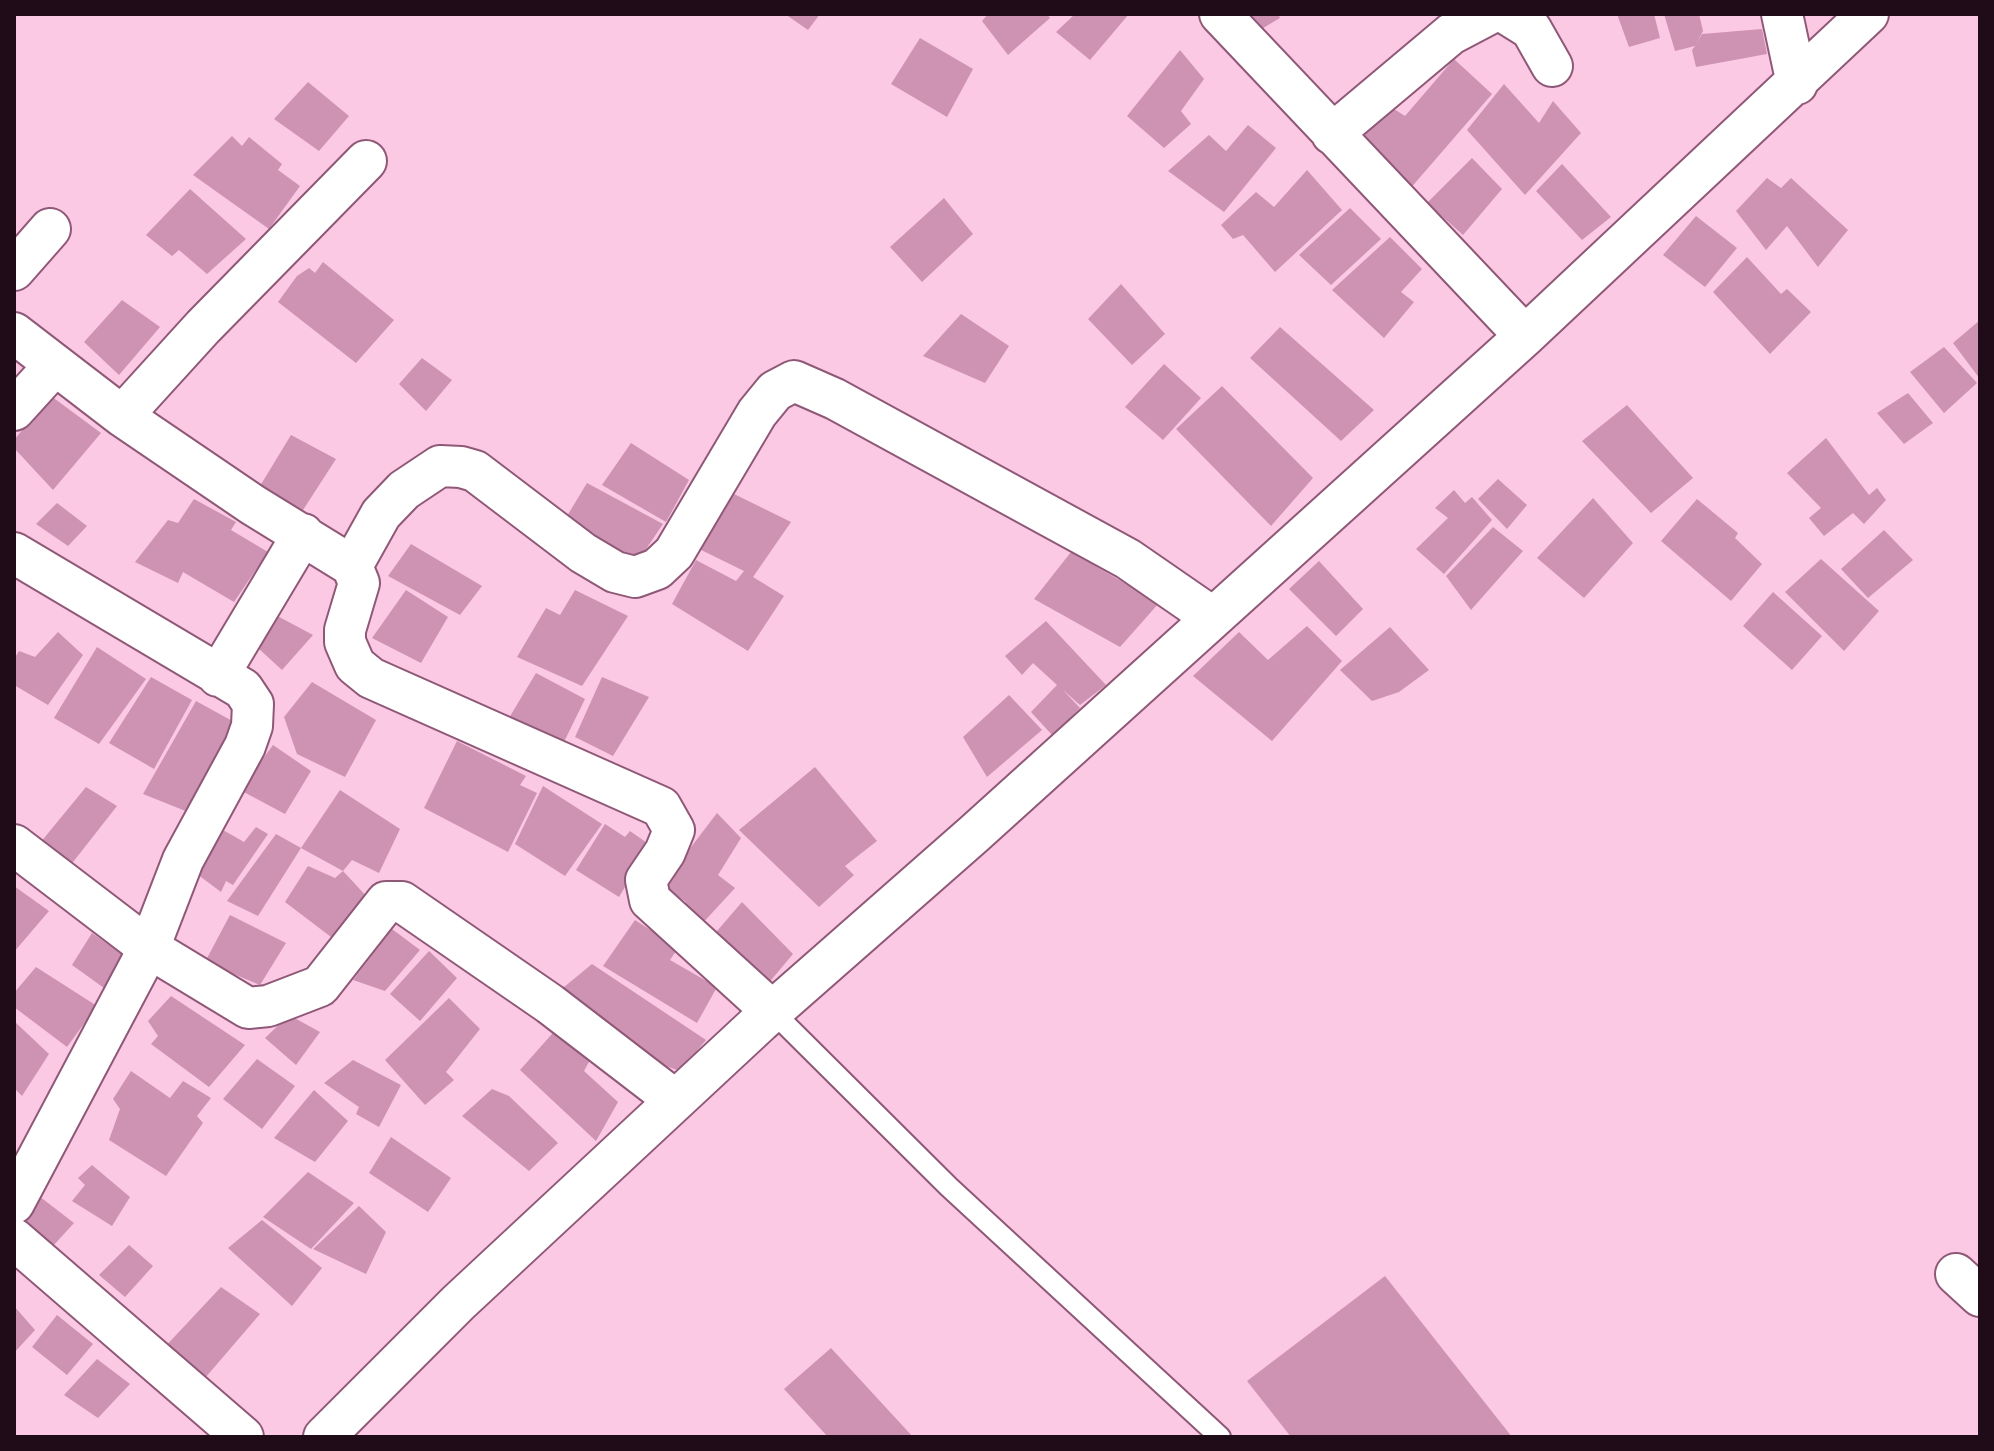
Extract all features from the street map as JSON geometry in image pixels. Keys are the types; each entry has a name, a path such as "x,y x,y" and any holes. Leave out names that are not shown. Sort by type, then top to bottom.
{"street":[{"path":"1220,14 1525,336"},
{"path":"1332,134 1451,34 1489,14"},
{"path":"1507,14 1531,29 1552,66"},
{"path":"1782,14 1797,84"},
{"path":"324,1437 458,1303 675,1100 1525,336 1797,84 1868,14"},
{"path":"122,416 203,327 366,161"},
{"path":"14,270 50,229"},
{"path":"14,333 122,416 253,505 352,566 359,583 345,630 345,642 355,665 371,678 661,807 674,830 665,852 646,880 650,900 773,1012"},
{"path":"14,410 54,366"},
{"path":"352,566 381,514 404,490 440,466 475,471 583,553 615,572 635,577 657,569 674,553 757,413 775,391 794,381 835,399 1128,559 1212,617"},
{"path":"218,676 303,534"},
{"path":"14,553 243,689 253,704 252,726 183,860 149,948 14,1203"},
{"path":"14,845 149,948 248,1008 259,1009 320,986 386,902 402,902 527,987 675,1100"},
{"path":"14,1239 243,1437"}],"lane":[{"path":"773,1012 949,1187 1220,1437"}],"building":[{"path":"785,14 820,14 808,30"},
{"path":"988,14 1047,14 1050,18 1008,55 982,21"},
{"path":"1075,14 1129,14 1090,60 1056,32"},
{"path":"1242,14 1278,14 1280,18 1258,31"},
{"path":"1617,14 1654,14 1660,38 1629,47"},
{"path":"1664,14 1699,14 1703,31 1696,44 1702,34 1762,29 1767,54 1696,67 1692,50 1695,46 1675,51"},
{"path":"920,38 973,69 947,117 891,84"},
{"path":"1180,50 1204,79 1181,111 1191,124 1164,148 1127,116"},
{"path":"1454,59 1492,94 1409,190 1354,136 1386,104 1405,116"},
{"path":"308,82 349,116 319,151 274,119"},
{"path":"1504,84 1539,123 1553,101 1581,133 1525,195 1467,130"},
{"path":"1248,125 1276,148 1224,212 1168,171 1209,135 1226,151"},
{"path":"232,136 242,146 249,137 282,164 278,170 300,186 269,229 193,175"},
{"path":"1472,158 1502,189 1463,235 1427,203"},
{"path":"1562,164 1611,217 1582,240 1536,191"},
{"path":"1307,170 1342,210 1275,272 1243,235 1233,239 1221,225 1256,192 1274,207"},
{"path":"1767,178 1781,188 1791,178 1848,230 1818,267 1787,226 1766,250 1736,211"},
{"path":"190,189 246,239 207,274 179,250 172,256 146,235"},
{"path":"944,198 973,234 922,282 890,247"},
{"path":"1350,208 1381,239 1331,285 1299,255"},
{"path":"1696,216 1737,248 1705,287 1663,255"},
{"path":"1390,237 1422,269 1401,292 1414,302 1384,338 1332,290"},
{"path":"1747,257 1781,294 1787,289 1811,312 1770,354 1713,292"},
{"path":"323,262 394,320 356,363 278,302 297,276 309,268 315,273"},
{"path":"1121,284 1165,334 1132,365 1088,319"},
{"path":"122,300 160,327 119,375 84,342"},
{"path":"961,314 1009,346 985,383 923,356"},
{"path":"1980,320 1980,379 1953,343"},
{"path":"1280,327 1374,410 1341,441 1250,358"},
{"path":"1944,347 1977,383 1944,413 1910,372"},
{"path":"422,358 452,380 426,411 399,384"},
{"path":"1164,364 1201,398 1163,440 1125,407"},
{"path":"1222,386 1313,478 1271,526 1176,429"},
{"path":"1908,393 1933,423 1904,444 1877,413"},
{"path":"51,396 101,433 53,490 14,448 14,440"},
{"path":"1627,405 1693,478 1651,513 1582,441"},
{"path":"291,435 336,459 303,510 260,486"},
{"path":"1826,438 1869,495 1877,488 1886,500 1864,524 1853,513 1824,536 1809,518 1821,508 1787,473"},
{"path":"631,443 689,480 666,522 602,485"},
{"path":"1498,479 1527,505 1507,529 1478,499"},
{"path":"587,483 663,524 638,561 628,554 622,563 561,526"},
{"path":"1454,490 1465,503 1472,497 1492,520 1444,574 1416,549 1448,518 1435,508"},
{"path":"728,491 791,522 753,577 784,596 748,651 672,604 696,560 736,581 744,571 691,545"},
{"path":"1593,498 1633,543 1584,598 1537,558"},
{"path":"194,499 236,522 231,530 268,552 234,602 183,572 178,583 135,562 168,520 178,523"},
{"path":"1697,499 1738,533 1735,538 1762,564 1731,601 1661,541"},
{"path":"57,503 87,526 68,546 36,524"},
{"path":"1493,527 1523,551 1471,610 1446,576"},
{"path":"1884,530 1913,560 1868,598 1841,569"},
{"path":"411,544 482,586 460,615 388,576"},
{"path":"1071,552 1159,603 1120,647 1034,599"},
{"path":"1821,559 1879,611 1844,651 1785,592"},
{"path":"1319,561 1363,609 1336,636 1289,589"},
{"path":"406,590 448,617 421,663 372,638"},
{"path":"575,590 628,616 582,686 517,657 546,608 560,615"},
{"path":"1773,592 1822,636 1792,670 1743,626"},
{"path":"268,611 313,635 282,670 246,637"},
{"path":"1046,621 1106,685 1080,705 1063,690 1080,708 1053,736 1031,712 1057,685 1033,663 1022,675 1005,656"},
{"path":"1307,626 1342,661 1272,741 1193,676 1239,632 1268,660"},
{"path":"1390,627 1429,670 1399,692 1372,701 1340,670"},
{"path":"58,632 83,655 48,705 14,685 14,659 19,651 35,657"},
{"path":"97,647 146,679 99,744 54,718"},
{"path":"536,673 585,699 562,746 509,718"},
{"path":"151,677 192,700 154,769 109,743"},
{"path":"602,677 649,697 613,756 575,737"},
{"path":"312,682 376,720 345,777 297,754 284,717"},
{"path":"1009,695 1042,730 987,777 963,737"},
{"path":"196,701 236,723 188,812 143,794"},
{"path":"457,741 526,776 520,785 537,793 508,852 424,808"},
{"path":"273,745 311,771 285,814 240,790"},
{"path":"815,767 877,841 845,866 854,875 819,907 739,830"},
{"path":"543,786 602,824 565,876 515,844"},
{"path":"86,787 117,806 66,871 40,843"},
{"path":"340,790 400,829 379,873 352,860 343,871 301,848"},
{"path":"717,813 741,838 718,875 735,888 700,926 679,908 686,902 662,885"},
{"path":"605,824 625,837 630,831 650,845 619,897 576,870"},
{"path":"256,827 268,834 233,885 226,881 221,892 197,874 223,830 244,842"},
{"path":"276,834 301,848 258,916 227,901"},
{"path":"308,866 335,878 343,871 369,899 331,937 285,902"},
{"path":"14,886 49,911 14,952"},
{"path":"742,902 793,954 767,985 711,938"},
{"path":"230,915 286,943 260,985 205,962"},
{"path":"635,920 678,948 670,960 717,987 697,1023 603,966"},
{"path":"392,929 420,950 385,991 353,980"},
{"path":"92,933 126,957 104,988 72,965"},
{"path":"429,951 457,978 420,1021 390,994"},
{"path":"592,964 706,1040 680,1071 622,1051 552,997"},
{"path":"36,967 97,1006 67,1047 14,1007 14,993"},
{"path":"171,996 245,1045 209,1087 151,1044 158,1036 148,1021"},
{"path":"449,998 480,1029 446,1072 454,1080 425,1105 385,1060"},
{"path":"289,1015 320,1032 296,1065 265,1038"},
{"path":"14,1021 49,1054 22,1096 14,1088"},
{"path":"559,1026 596,1049 584,1071 618,1102 596,1141 520,1070"},
{"path":"257,1059 295,1086 262,1129 223,1099"},
{"path":"353,1060 401,1085 379,1127 356,1114 359,1107 324,1083"},
{"path":"131,1071 170,1098 183,1081 211,1098 197,1116 203,1123 166,1176 109,1140 120,1109 113,1099"},
{"path":"492,1089 509,1096 558,1143 529,1171 462,1116"},
{"path":"314,1090 348,1121 315,1162 274,1138"},
{"path":"391,1137 451,1178 428,1212 369,1173"},
{"path":"92,1165 130,1197 112,1226 72,1201 85,1185 78,1178"},
{"path":"308,1172 354,1203 311,1249 263,1217"},
{"path":"39,1196 74,1223 52,1247 22,1217"},
{"path":"359,1206 386,1232 366,1274 313,1249"},
{"path":"262,1220 322,1268 292,1306 228,1248"},
{"path":"129,1245 153,1266 125,1297 99,1275"},
{"path":"1385,1276 1512,1437 1291,1437 1247,1381"},
{"path":"221,1287 260,1314 199,1385 162,1350"},
{"path":"14,1306 35,1330 14,1353"},
{"path":"57,1315 93,1344 67,1375 32,1347"},
{"path":"831,1348 913,1437 828,1437 784,1389"},
{"path":"97,1359 130,1384 98,1418 64,1395"}]}
